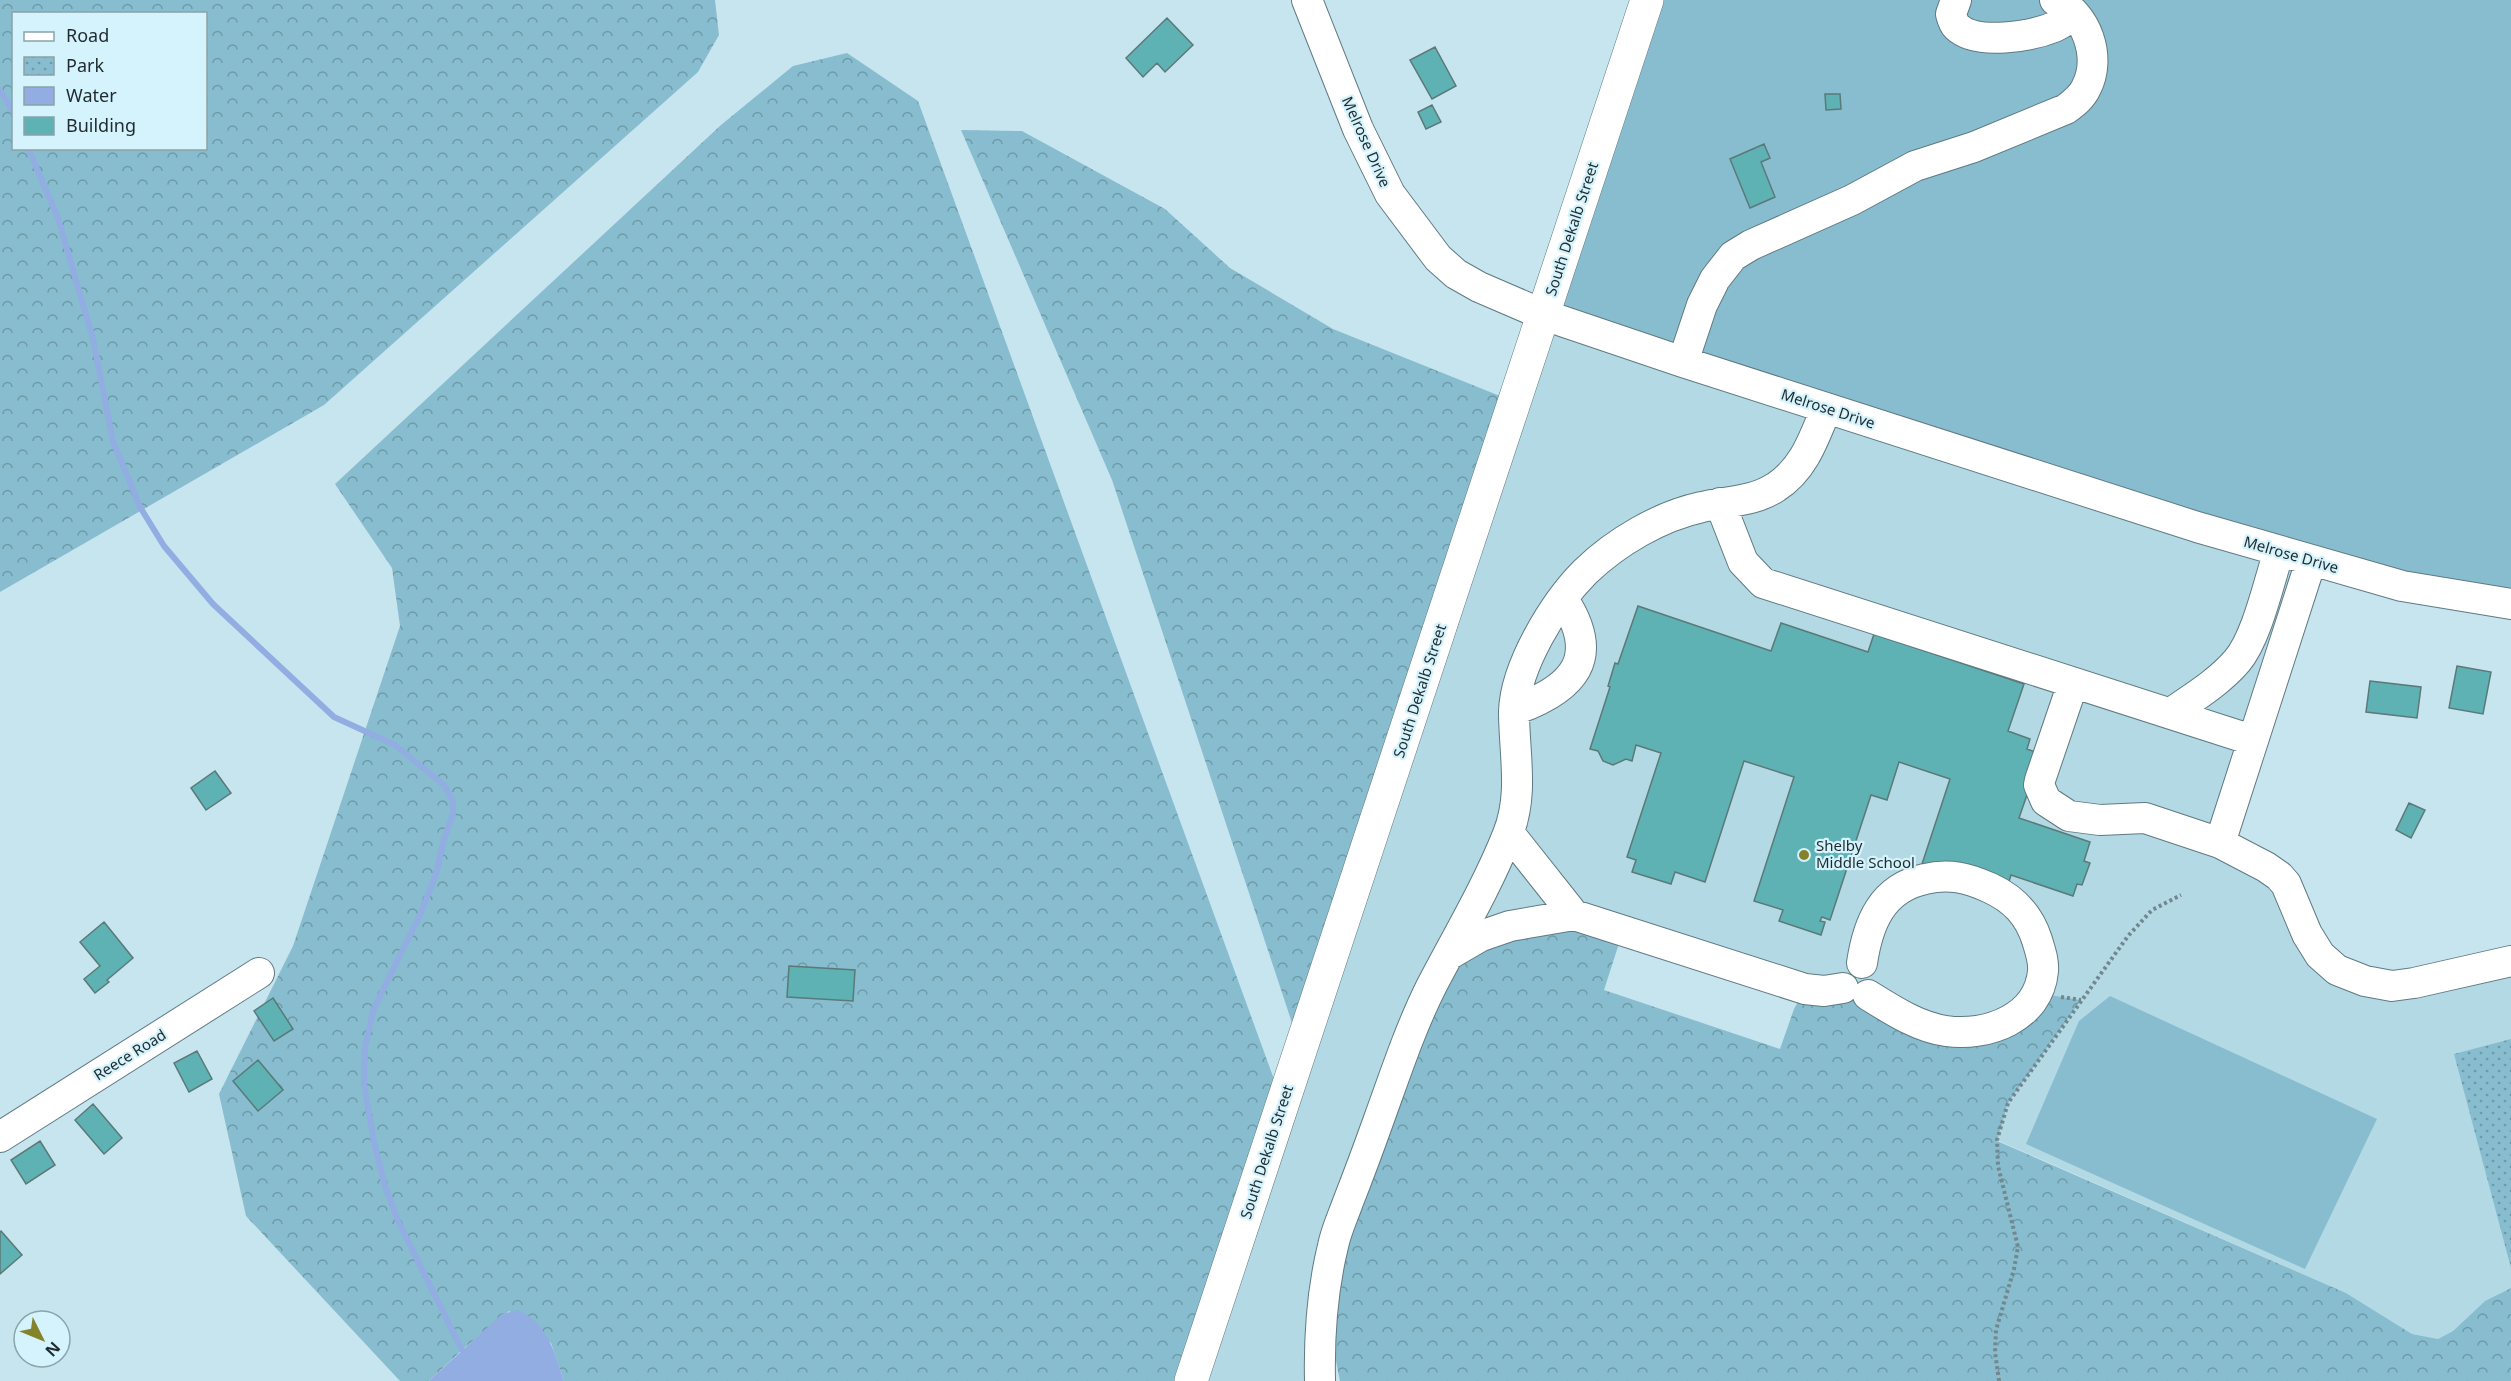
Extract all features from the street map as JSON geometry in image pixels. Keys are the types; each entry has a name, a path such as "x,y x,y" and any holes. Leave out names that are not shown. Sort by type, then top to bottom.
{"main road":[{"name":"South Dekalb Street","path":"1191,1381 1647,0"}],"street":[{"name":"Melrose Drive","path":"1307,0 1377,171 1390,194 1438,258 1456,274 1479,287 1544,315 1683,362 2311,561 2402,586 2511,604"},
{"path":"1683,362 1701,305 1715,279 1733,256 1751,245 1852,200 1915,166 1974,147 2066,109 2079,99 2087,88 2092,71 2092,48 2083,23 2065,8 2054,27 2017,37 1990,38 1970,34 1957,27 1951,14 1956,0"},
{"path":"1320,1381 1320,1327 1333,1243 1404,1051 1431,989 1509,833 1516,804 1518,777 1514,710 1519,682 1547,620 1586,572 1621,544 1666,518 1720,503 1761,495 1775,488 1787,478 1809,450 1826,409"},
{"path":"1720,503 1743,562 1763,583 2252,740"},
{"path":"2171,713 2220,678 2239,659 2247,647 2279,551"},
{"path":"2220,843 2311,561"},
{"path":"1514,710 1539,701 1556,691 1572,676 1582,648 1581,635 1575,618 1563,599"},
{"path":"2018,665 2018,669 2036,681 2049,702 2051,712 2049,728 2055,734"},
{"path":"2073,683 2039,785 2046,801 2059,811 2082,819 2145,818 2220,843 2279,876 2286,885 2307,934 2320,955 2337,970 2355,977 2392,986 2511,961"},
{"path":"1509,833 1574,915"},
{"path":"1450,954 1481,936 1510,926 1574,915 1805,988 1856,991 1896,1011 1947,1031 1992,1030 2009,1023 2037,993 2043,969 2042,958 2029,921 2016,903 1975,881 1947,875 1915,881 1893,893 1881,904 1866,938 1862,963 1853,964 1842,976 1856,991"},
{"name":"Reece Road","path":"0,1137 259,973"}],"path":[{"path":"1999,1381 1995,1352 1996,1330 2014,1269 2018,1246 1998,1166 1997,1140 2008,1103 2128,936 2152,910 2181,895"}],"shaded area":[{"name":"Shelby Middle School","path":"1544,315 2311,561 2220,842 2266,867 2307,934 2365,981 2511,961 2511,1288 2485,1301 2453,1331 2438,1339 2412,1334 2346,1293 1997,1140 2008,1103 2080,1000 2037,993 1992,1030 1637,936 1431,989 1320,1381 1191,1381"}],"green space":[{"path":"0,0 715,0 719,35 698,72 324,405 0,592"},
{"path":"1647,0 2511,0 2511,604 2448,593 1544,315"},
{"path":"847,53 918,101 1283,1104 1191,1381 564,1381 551,1343 509,1311 429,1381 400,1381 246,1216 219,1094 293,946 400,626 392,568 335,484 721,125 793,66"},
{"path":"961,130 1022,131 1165,209 1230,268 1333,329 1515,402 1301,1050 1112,480"},
{"path":"1510,926 1623,931 1604,990 1780,1049 1794,1009 1805,989 1843,988 1947,1031 2037,993 2081,1000 2008,1103 1997,1141 2346,1293 2412,1334 2438,1339 2453,1331 2485,1301 2511,1288 2511,1381 1340,1381 1336,1361 1336,1326 1325,1285 1450,954"},
{"path":"2110,996 2377,1119 2305,1269 2026,1144 2079,1021"},
{"path":"2511,1039 2511,1268 2454,1054"}],"water":[{"path":"518,1310 528,1316 543,1331 553,1349 564,1381 429,1381 502,1314"}],"building":[{"path":"1167,18 1193,45 1165,72 1157,63 1143,77 1126,58"},
{"path":"1435,47 1456,86 1432,99 1410,60"},
{"path":"1825,94 1840,94 1841,109 1826,110"},
{"path":"1432,105 1441,122 1426,129 1418,112"},
{"path":"1764,144 1770,158 1761,162 1775,197 1750,208 1730,159"},
{"path":"1638,606 1771,651 1781,623 1868,652 1874,634 2024,684 2008,731 2030,739 2027,749 2041,754 2019,818 2090,842 2084,861 2090,863 2082,885 2077,884 2073,896 2011,875 2006,891 1922,864 1950,779 1899,762 1887,800 1871,795 1830,920 1822,917 1820,921 1825,922 1821,935 1779,921 1783,910 1754,901 1794,777 1744,761 1705,882 1675,872 1671,884 1632,872 1636,860 1627,857 1661,753 1636,745 1632,761 1626,759 1613,765 1603,761 1598,751 1590,749 1610,687 1608,686 1615,663 1618,664"},
{"path":"2457,666 2491,672 2483,714 2449,708"},
{"path":"2370,681 2421,687 2417,718 2366,712"},
{"path":"215,771 231,793 206,810 191,788"},
{"path":"2409,803 2425,810 2411,838 2396,830"},
{"path":"104,922 133,958 95,993 84,979 100,966 80,942"},
{"path":"789,966 855,970 853,1001 787,997"},
{"path":"273,998 293,1029 274,1041 254,1011"},
{"path":"197,1051 212,1079 189,1092 174,1063"},
{"path":"258,1060 283,1090 258,1111 233,1081"},
{"path":"93,1104 122,1138 104,1154 75,1120"},
{"path":"40,1141 55,1165 26,1184 11,1160"},
{"path":"0,1232 22,1255 0,1274"}],"waterway":[{"path":"0,90 12,110"},
{"path":"29,150 58,218 93,339 113,441 140,507 164,546 213,604 334,717 395,745 444,785 453,801 453,814 444,839 436,874 420,915 374,1008 365,1047 364,1084 384,1183 398,1221 462,1350"}],"place":[{"name":"Shelby Middle School","path":"1804,855"}]}
